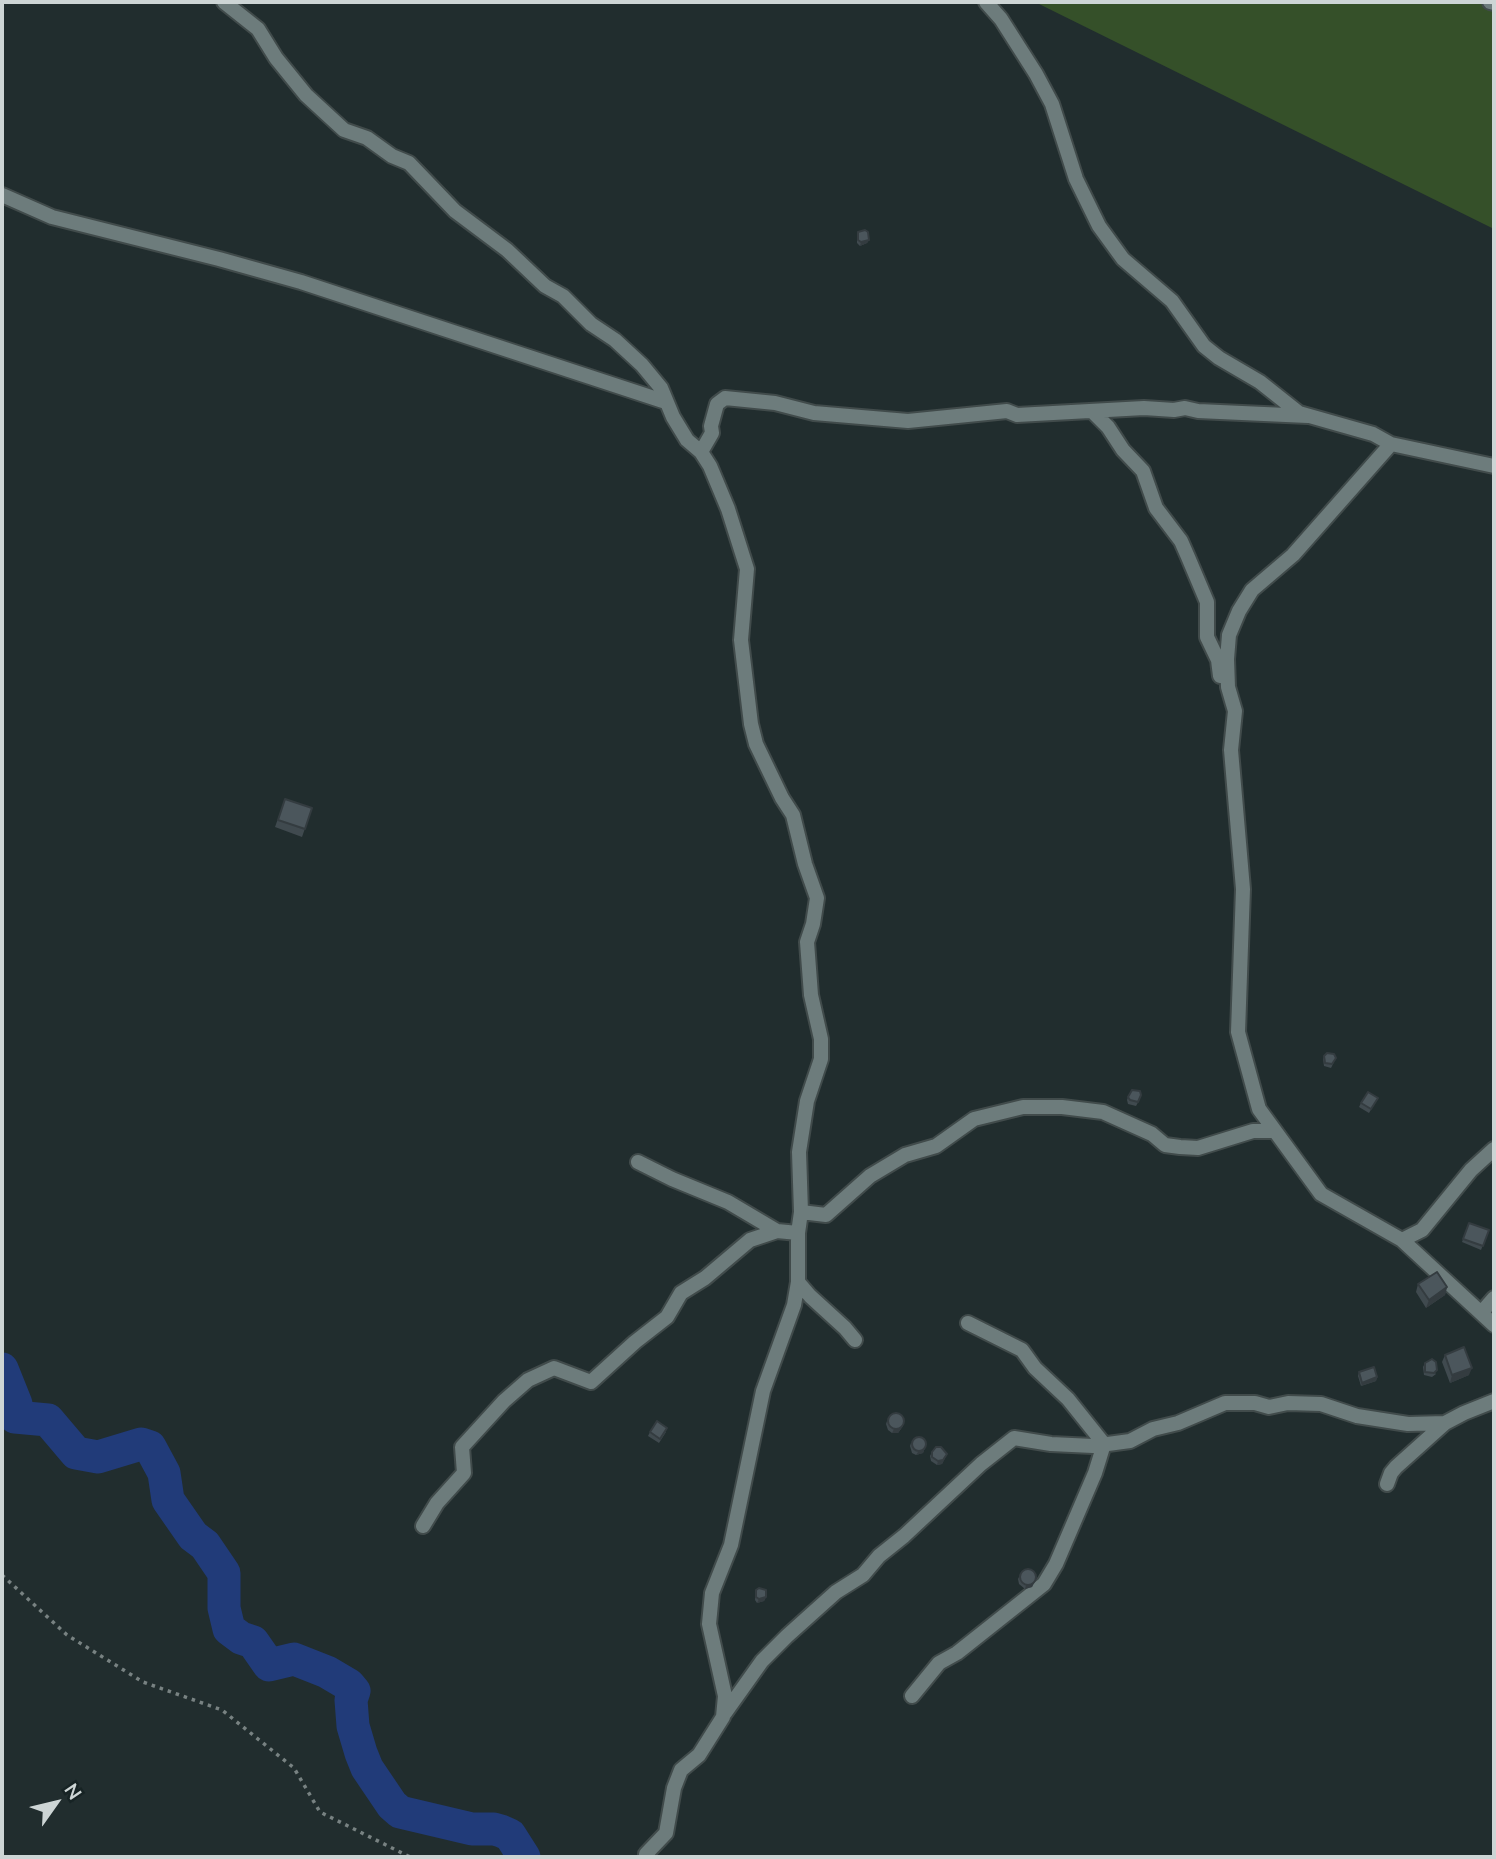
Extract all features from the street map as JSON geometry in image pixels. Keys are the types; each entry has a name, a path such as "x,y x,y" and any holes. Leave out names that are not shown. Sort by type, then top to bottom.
{"street":[{"path":"223,2 258,29 276,58 306,95 344,130 367,138 393,156 409,163 455,211 507,250 545,286 563,296 591,324 615,340 642,365 662,388 666,402 687,440 701,452 710,466 724,498 747,569 741,640 756,744 793,815 817,898 807,942 811,995 821,1039 821,1059 807,1101 801,1132 801,1212 798,1282 794,1305 763,1391 731,1545 712,1593 709,1624 725,1696 723,1717"},
{"path":"986,2 1002,19 1052,104 1076,179 1099,226 1123,259 1172,301 1212,352 1266,387 1299,413 1373,434 1391,444 1494,466"},
{"path":"2,195 52,217 219,258 301,282 666,402"},
{"path":"701,452 712,433 711,426 717,404 725,398 775,403 814,413 908,421 1007,411 1017,415 1144,408 1308,416"},
{"path":"1093,412 1143,471 1156,508 1181,541 1207,602 1207,637 1218,660 1218,674 1228,687"},
{"path":"1391,444 1293,555 1252,590 1239,611 1230,635 1228,687 1235,711 1231,750 1243,889 1238,1032 1259,1109 1321,1194 1402,1240 1494,1325"},
{"path":"801,1212 825,1215 870,1176 905,1155 936,1146 974,1119 1024,1107 1062,1107 1103,1112 1152,1134 1165,1145 1180,1147 1198,1148 1253,1131 1275,1131"},
{"path":"1402,1240 1422,1230 1471,1170 1494,1149"},
{"path":"638,1162 728,1202 777,1231"},
{"path":"423,1526 437,1503 464,1473 462,1447 504,1401 528,1380 554,1368 591,1382 667,1317 681,1293 705,1278 750,1240 777,1231 798,1233"},
{"path":"798,1282 855,1340"},
{"path":"1482,1313 1494,1298"},
{"path":"968,1323 1022,1350 1035,1368 1068,1399 1104,1444"},
{"path":"1387,1484 1396,1467 1445,1423 1494,1401"},
{"path":"646,1854 666,1833 674,1788 681,1770 699,1755 762,1661 836,1592 863,1575 879,1556 1014,1438 1051,1444 1130,1441 1153,1429 1178,1423 1225,1403 1255,1403 1269,1407 1288,1403 1321,1404 1357,1416 1408,1424 1445,1423"},
{"path":"912,1696 939,1663 957,1653 1044,1584 1056,1564 1095,1473 1104,1444"}],"path":[{"path":"2,1575 67,1635 143,1682 222,1710 294,1768 320,1812 410,1857"}],"green space":[{"path":"1035,2 1494,2 1494,229"}],"building":[{"path":"865,230 869,240 861,242 858,240 858,232"},
{"path":"285,799 312,808 305,829 278,820"},
{"path":"1327,1053 1334,1054 1336,1058 1332,1064 1325,1063 1324,1056"},
{"path":"1132,1090 1140,1091 1138,1102 1128,1097"},
{"path":"1368,1092 1378,1098 1371,1109 1361,1103"},
{"path":"1469,1223 1489,1230 1483,1246 1463,1239"},
{"path":"1437,1272 1447,1287 1429,1300 1418,1284"},
{"path":"1464,1347 1472,1368 1452,1375 1445,1355"},
{"path":"1432,1359 1436,1362 1437,1370 1434,1373 1425,1372 1425,1363"},
{"path":"1374,1367 1377,1377 1362,1383 1359,1372"},
{"path":"896,1413 902,1415 902,1427 896,1429 890,1427 888,1421 890,1415"},
{"path":"657,1421 667,1428 660,1439 650,1432"},
{"path":"916,1437 922,1437 926,1444 922,1451 916,1451 912,1447 912,1441"},
{"path":"936,1447 941,1447 947,1454 943,1460 938,1461 932,1457"},
{"path":"1028,1569 1034,1571 1034,1583 1028,1585 1022,1583 1020,1577 1022,1571"},
{"path":"756,1590 766,1590 766,1597 756,1597"}],"waterway":[{"path":"2,1369 16,1404 15,1417 48,1420 76,1453 98,1457 141,1444 150,1447 164,1473 168,1500 224,1573 224,1608 229,1629 241,1638 253,1642 269,1665 294,1659 327,1672 349,1685 354,1691 351,1700 353,1726 361,1753 367,1768 392,1805 400,1812 472,1829 501,1831 510,1835 524,1857"}]}
